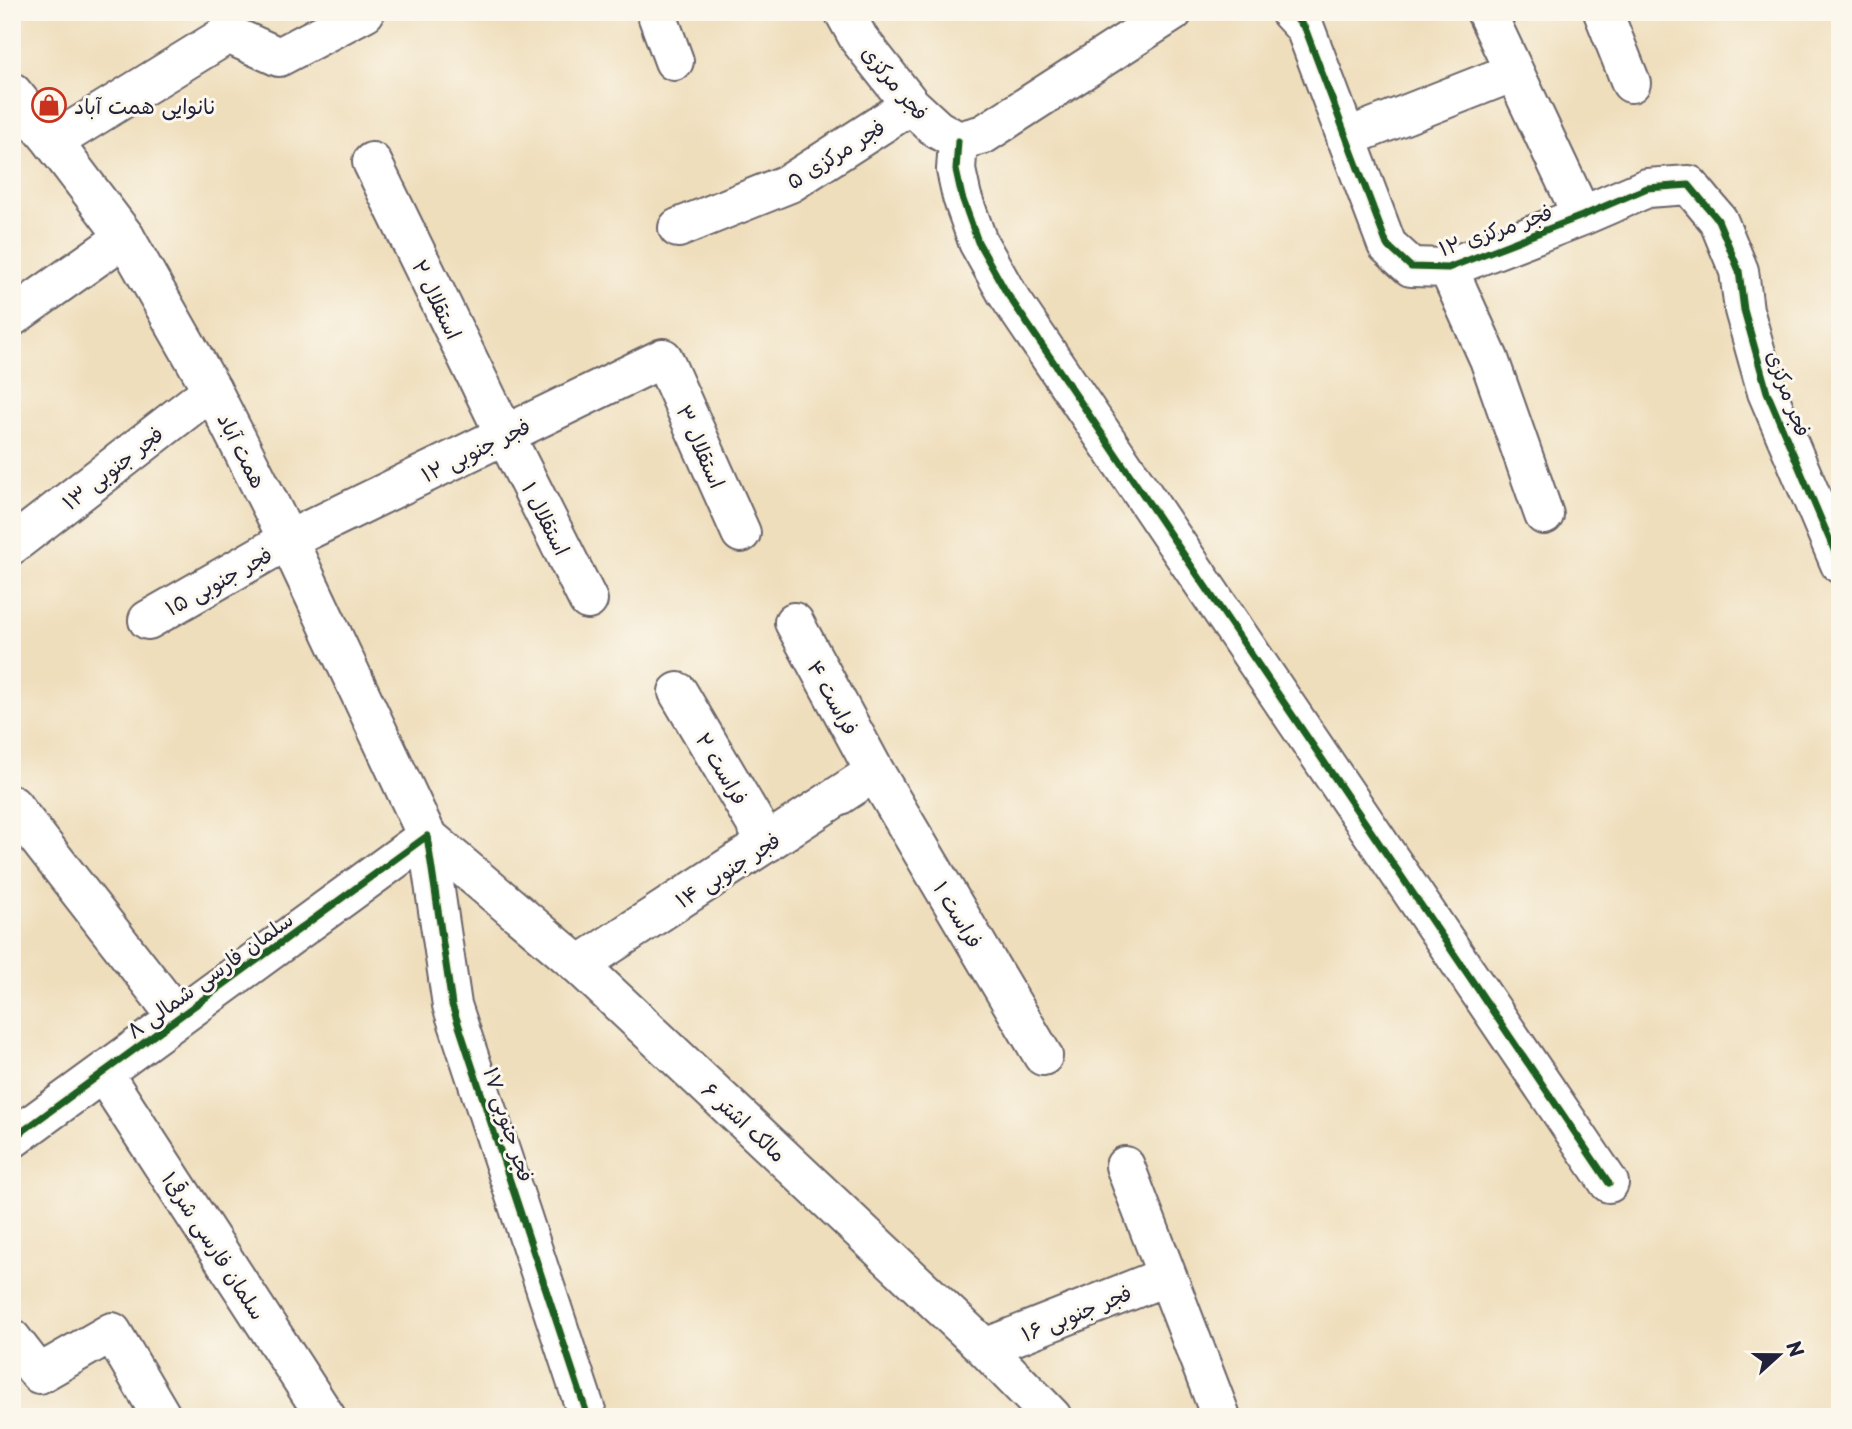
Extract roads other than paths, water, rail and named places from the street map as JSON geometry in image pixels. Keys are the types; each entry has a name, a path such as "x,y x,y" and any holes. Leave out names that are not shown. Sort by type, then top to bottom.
{"street":[{"path":"53,142 228,34 279,57 365,12"},
{"path":"656,12 674,61"},
{"name":"فجر مرکزی","path":"844,12 859,39 911,105 937,130 958,141"},
{"path":"1173,12 984,134 958,141 956,170 962,197 978,242 1006,292 1609,1184"},
{"name":"فجر مرکزی ۱۲","path":"1290,12 1305,28 1387,245 1411,267 1448,268 1647,188 1689,185 1718,220 1739,271 1744,310"},
{"path":"1486,12 1582,216"},
{"path":"1604,12 1631,83"},
{"path":"1346,138 1514,72"},
{"name":"همت آباد","path":"12,92 125,237 212,390 288,540 427,836"},
{"name":"فجر مرکزی ۵","path":"678,228 790,183 911,105"},
{"name":"استقلال ۲","path":"372,162 505,435"},
{"path":"12,317 125,237"},
{"path":"1448,268 1489,359 1544,515"},
{"name":"فجر مرکزی","path":"1744,310 1767,392 1840,565"},
{"name":"فجر جنوبی ۱۲","path":"288,540 663,358"},
{"name":"استقلال ۳","path":"663,358 741,533"},
{"name":"فجر جنوبی ۱۳","path":"12,545 212,390"},
{"name":"استقلال ۱","path":"505,435 589,600"},
{"name":"فجر جنوبی ۱۵","path":"148,620 288,540"},
{"name":"فراست ۴","path":"794,622 875,772"},
{"name":"فراست ۲","path":"678,692 767,843"},
{"name":"فجر جنوبی ۱۴","path":"579,965 875,772"},
{"name":"فراست ۱","path":"875,772 1043,1056"},
{"path":"12,805 178,1018"},
{"name":"مالک اشتر ۶","path":"427,836 579,965 985,1348 1046,1415"},
{"name":"سلمان فارسی شمالی ۸","path":"12,1139 427,836"},
{"name":"فجر جنوبی ۱۷","path":"427,836 452,1005 588,1417"},
{"name":"سلمان فارسی شرقی۱","path":"103,1073 326,1417"},
{"path":"1125,1166 1220,1414"},
{"name":"فجر جنوبی ۱۶","path":"985,1348 1167,1276"},
{"path":"12,1339 39,1374 112,1332 162,1417"}],"place":[{"name":"نانوایی همت آباد","path":"49,105"}]}
